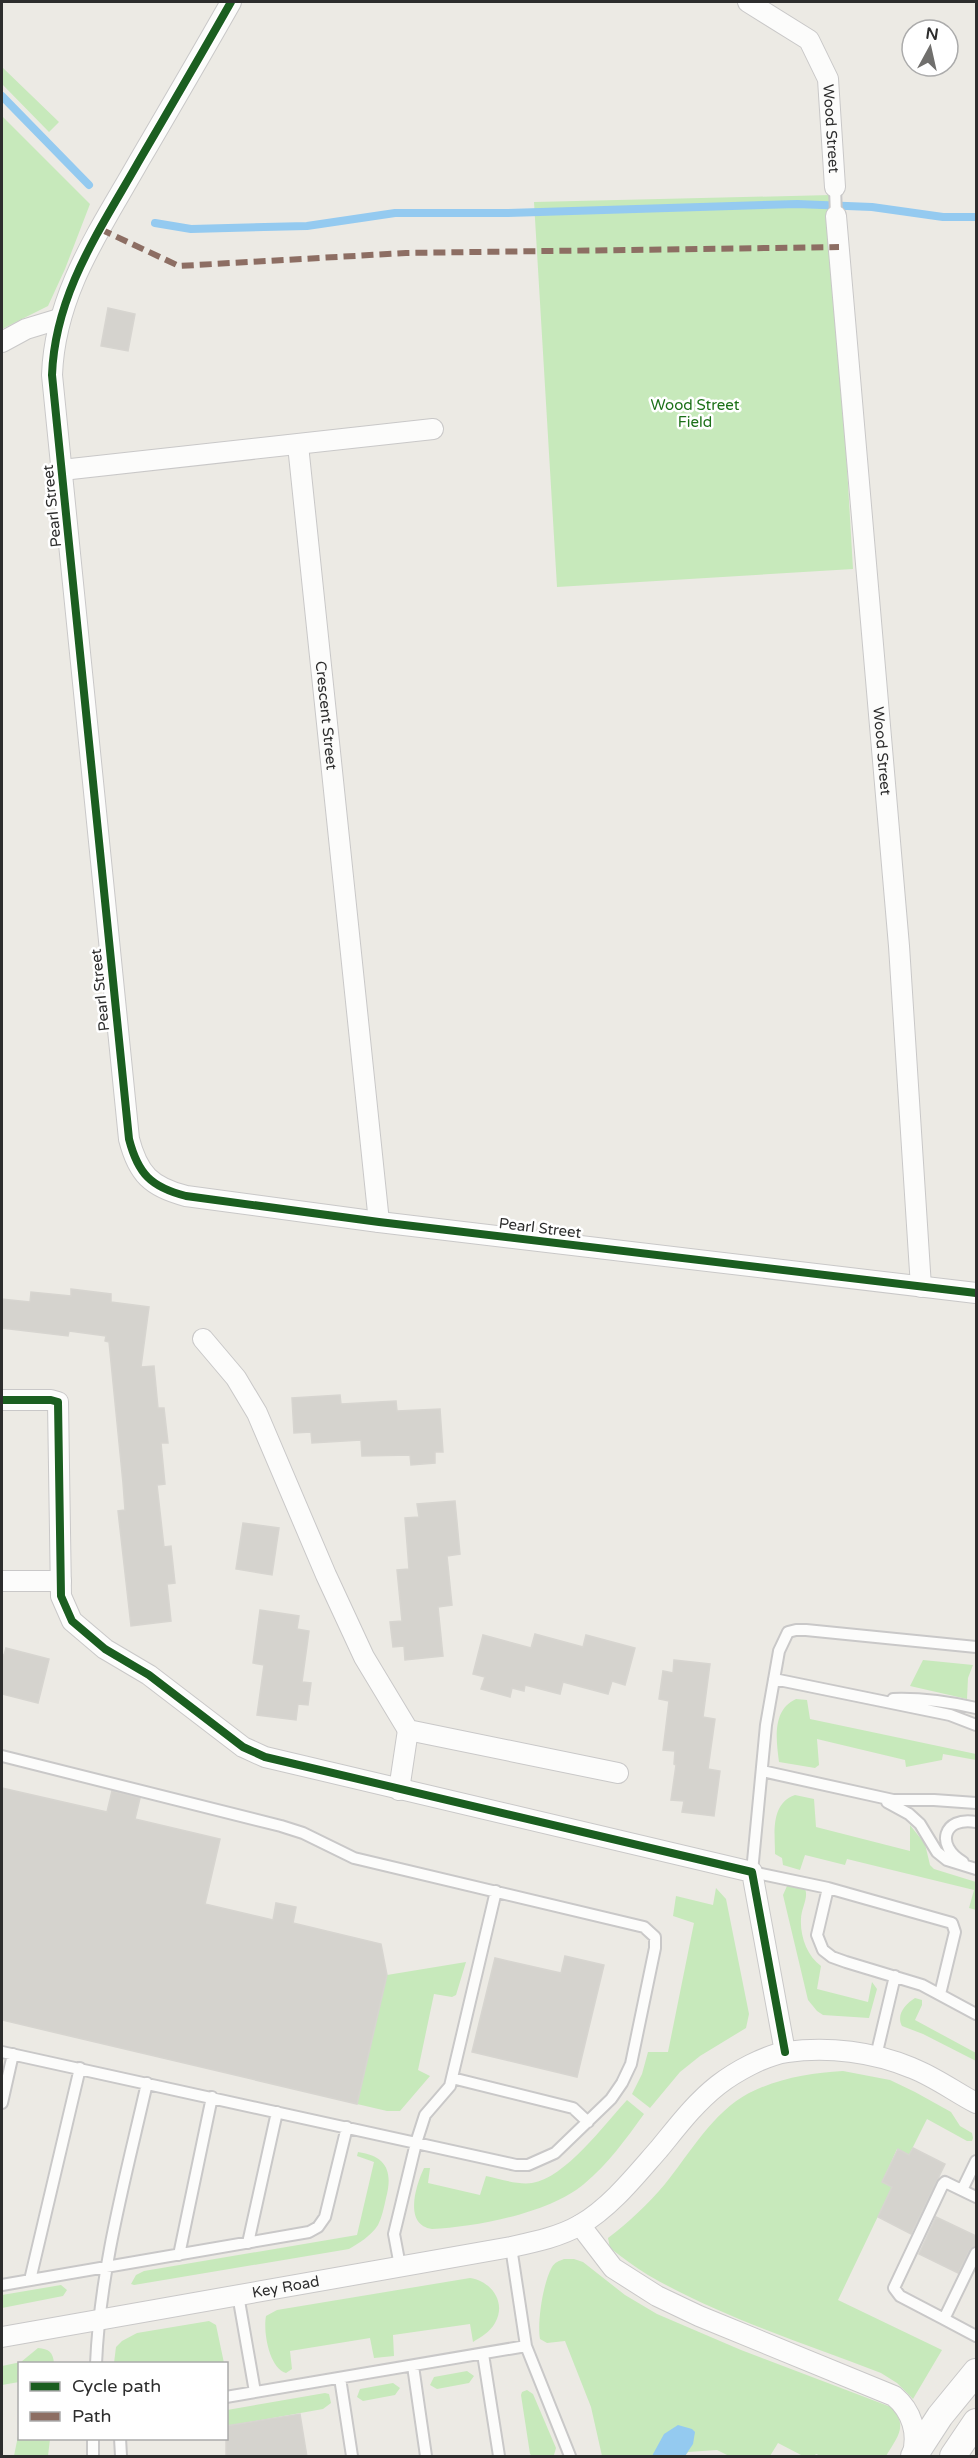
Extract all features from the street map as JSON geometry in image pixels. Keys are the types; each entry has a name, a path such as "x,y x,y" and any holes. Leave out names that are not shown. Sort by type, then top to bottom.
{"street":[{"name":"Pearl Street","path":"231,2 100,229 68,293 59,319 53,348 52,375 129,1139 134,1158 145,1176 166,1191 173,1193 379,1222 976,1293"},
{"name":"Wood Street","path":"748,2 809,40 828,79 835,187"},
{"name":"Wood Street","path":"836,216 898,934 921,1287"},
{"path":"2,342 26,329 59,319"},
{"path":"62,470 433,429"},
{"name":"Crescent Street","path":"297,445 379,1222"},
{"path":"203,1339 236,1377 257,1413 326,1575 364,1657 408,1730 399,1790"},
{"path":"2,1400 58,1402 61,1596 72,1621 105,1649 149,1675 243,1747 265,1757 752,1872 785,2052"},
{"path":"2,1581 61,1581"},
{"path":"408,1730 618,1773"},
{"path":"913,2457 915,2438 910,2414 904,2404 894,2396 699,2316 657,2296 613,2268 574,2228 610,2201 697,2104 718,2085 746,2067 785,2052 828,2049 876,2056 913,2068 973,2102"},
{"name":"Key Road","path":"2,2337 511,2247 574,2228"},
{"path":"913,2457 940,2416 976,2371"},
{"path":"953,2457 976,2422"}],"lane":[{"path":"835,187 836,216"},
{"path":"940,1994 955,1932 952,1923 828,1888 752,1872 766,1725 783,1639 788,1632 796,1630 976,1647"},
{"path":"774,1678 950,1715 976,1725"},
{"path":"878,1700 913,1698 976,1708"},
{"path":"2,1756 280,1826 303,1833 354,1858 644,1927 655,1937 655,1948 631,2064 622,2083 611,2099 555,2153 528,2165 516,2165 7,2053 2,2103"},
{"path":"762,1771 893,1800 976,1803"},
{"path":"873,1796 909,1814 920,1824 937,1852 947,1860 976,1869"},
{"path":"976,1822 960,1821 953,1824 946,1839 950,1852 976,1869"},
{"path":"828,1888 817,1935 823,1950 832,1958 896,1976 940,1994 976,2014"},
{"path":"400,2266 394,2234 416,2143 425,2115 446,2092 452,2078 496,1891"},
{"path":"876,2056 896,1976"},
{"path":"30,2280 80,2068"},
{"path":"452,2078 573,2108 588,2122"},
{"path":"96,2362 98,2319 105,2267 147,2083"},
{"path":"179,2255 212,2097"},
{"path":"248,2242 277,2112"},
{"path":"2,2285 309,2232 323,2222 346,2127"},
{"path":"962,2190 976,2161"},
{"path":"976,2197 948,2183 942,2184 894,2288 900,2296 976,2336"},
{"path":"511,2247 526,2346 570,2457"},
{"path":"944,2319 976,2253"},
{"path":"238,2295 255,2392"},
{"path":"228,2397 526,2346"},
{"path":"483,2354 499,2457"},
{"path":"413,2366 426,2457"},
{"path":"340,2378 352,2457"},
{"path":"93,2440 93,2457"},
{"path":"120,2440 121,2457"}],"green space":[{"path":"2,67 59,122 49,132 2,84"},
{"path":"2,116 90,204 48,306 2,329"},
{"name":"Wood Street Field","path":"831,195 853,569 557,587 534,202"},
{"path":"923,1660 973,1665 968,1678 967,1699 910,1686"},
{"path":"796,1699 807,1700 810,1719 976,1754 976,1760 943,1754 942,1760 906,1767 905,1760 817,1739 819,1765 815,1768 779,1762 777,1726 779,1718 788,1704"},
{"path":"795,1795 814,1799 816,1827 910,1851 910,1825 925,1844 930,1865 934,1869 976,1882 976,1910 969,1908 974,1890 847,1859 845,1865 805,1855 800,1870 783,1865 782,1858 775,1854 776,1820 781,1805"},
{"path":"799,1885 806,1891 801,1915 803,1939 812,1957 821,1966 817,1989 868,2002 872,1982 877,1989 869,2018 823,2015 808,2000 783,1895 787,1886"},
{"path":"716,1888 726,1899 749,2014 746,2028 700,2056 680,2072 650,2108 632,2094 642,2074 648,2052 668,2052 694,1923 673,1916 676,1896 713,1905"},
{"path":"466,1962 456,1995 452,1997 434,1994 418,2070 430,2076 400,2111 387,2111 357,2104 387,1975"},
{"path":"915,1998 922,2000 922,2005 915,2020 976,2053 976,2061 902,2026 901,2014 908,2003"},
{"path":"843,2071 890,2080 915,2092 951,2112 960,2126 972,2133 972,2141 967,2141 927,2119 909,2155 897,2149 882,2182 892,2187 838,2300 942,2350 913,2399 897,2383 881,2373 704,2304 648,2275 610,2248 608,2238 652,2199 713,2122 736,2101 760,2088 783,2080"},
{"path":"627,2100 644,2114 601,2168 570,2194 533,2210 490,2222 432,2229 423,2226 417,2220 415,2194 424,2168 430,2168 428,2183 480,2195 486,2176 521,2183 532,2183 545,2179 583,2149"},
{"path":"358,2152 376,2157 381,2161 386,2167 389,2180 378,2225 361,2242 349,2249 131,2284 136,2275 144,2271 357,2235 374,2162 357,2156"},
{"path":"564,2259 583,2262 625,2295 657,2314 741,2350 891,2407 899,2420 897,2437 886,2456 821,2456 816,2454 803,2456 778,2443 770,2456 729,2456 717,2450 688,2452 685,2456 602,2456 591,2407 565,2341 547,2343 540,2339 543,2292 553,2265"},
{"path":"470,2278 490,2288 498,2300 499,2308 493,2326 473,2342 470,2324 393,2335 394,2356 374,2358 370,2338 290,2351 292,2369 286,2373 280,2370 271,2357 265,2323 266,2316 277,2310"},
{"path":"61,2285 67,2290 63,2296 2,2308 2,2295"},
{"path":"209,2321 216,2325 224,2362 114,2362 116,2347 137,2333"},
{"path":"38,2348 50,2352 54,2362 21,2362"},
{"path":"18,2363 18,2382 2,2385 2,2366"},
{"path":"467,2371 474,2376 469,2383 437,2389 430,2385 434,2377"},
{"path":"393,2383 400,2388 395,2395 363,2401 357,2397 360,2389"},
{"path":"527,2390 533,2394 556,2448 554,2455 532,2456 530,2454 521,2395"},
{"path":"325,2393 329,2394 331,2403 323,2409 228,2426 228,2410"},
{"path":"18,2436 18,2440 50,2440 48,2456 14,2456"}],"water":[{"path":"678,2425 695,2432 693,2444 685,2456 652,2456 664,2434"}],"building":[{"path":"108,308 135,314 128,351 101,346"},
{"path":"71,1289 111,1294 111,1302 149,1307 141,1367 154,1366 158,1408 164,1408 168,1443 161,1443 165,1484 157,1485 164,1547 171,1546 175,1583 167,1584 171,1621 131,1626 118,1511 125,1510 123,1483 109,1342 105,1341 106,1336 69,1331 68,1336 2,1328 2,1299 30,1302 31,1292 71,1296"},
{"path":"340,1395 341,1404 396,1401 397,1411 440,1409 443,1452 435,1452 435,1463 411,1465 410,1455 362,1456 361,1440 312,1443 311,1432 294,1433 292,1398"},
{"path":"455,1501 460,1554 447,1556 452,1605 438,1607 443,1656 405,1660 404,1646 393,1647 390,1622 402,1621 397,1570 409,1569 405,1518 419,1517 417,1504"},
{"path":"243,1523 279,1528 272,1575 236,1569"},
{"path":"260,1610 299,1616 297,1629 309,1631 302,1682 311,1683 308,1705 298,1704 296,1720 257,1715 264,1665 253,1663"},
{"path":"535,1634 583,1647 586,1635 635,1648 625,1685 612,1681 608,1694 563,1682 560,1694 525,1685 524,1691 512,1688 510,1697 481,1689 485,1677 473,1674 483,1635 531,1648"},
{"path":"6,1648 49,1659 38,1703 2,1694 2,1655"},
{"path":"674,1660 710,1664 703,1717 715,1719 708,1769 720,1771 714,1816 682,1812 684,1801 671,1800 676,1765 674,1764 675,1751 663,1750 669,1701 659,1699 663,1671 673,1673"},
{"path":"2,1788 107,1812 112,1791 140,1798 135,1819 220,1839 205,1904 273,1920 276,1903 296,1907 293,1923 381,1944 387,1975 357,2104 2,2020"},
{"path":"565,1956 604,1965 577,2077 472,2052 495,1958 561,1973"},
{"path":"913,2148 945,2164 911,2234 878,2217 892,2187 882,2182 898,2149 909,2155"},
{"path":"936,2217 976,2236 976,2246 970,2249 958,2273 919,2254"},
{"path":"300,2414 307,2457 226,2457 228,2426"}],"waterway":[{"path":"2,96 89,185"},
{"path":"155,223 191,229 307,226 395,213 507,213 797,204 872,207 943,217 976,217"}],"marked path":[{"path":"100,229 179,266 406,253 839,247"}],"cycle path":[{"path":"231,2 109,212 82,263 61,317 52,375 129,1139 142,1170 155,1183 186,1196 379,1222 976,1293"},
{"path":"2,1400 58,1402 61,1596 72,1621 105,1649 149,1675 243,1747 265,1757 752,1872 785,2052"}]}
